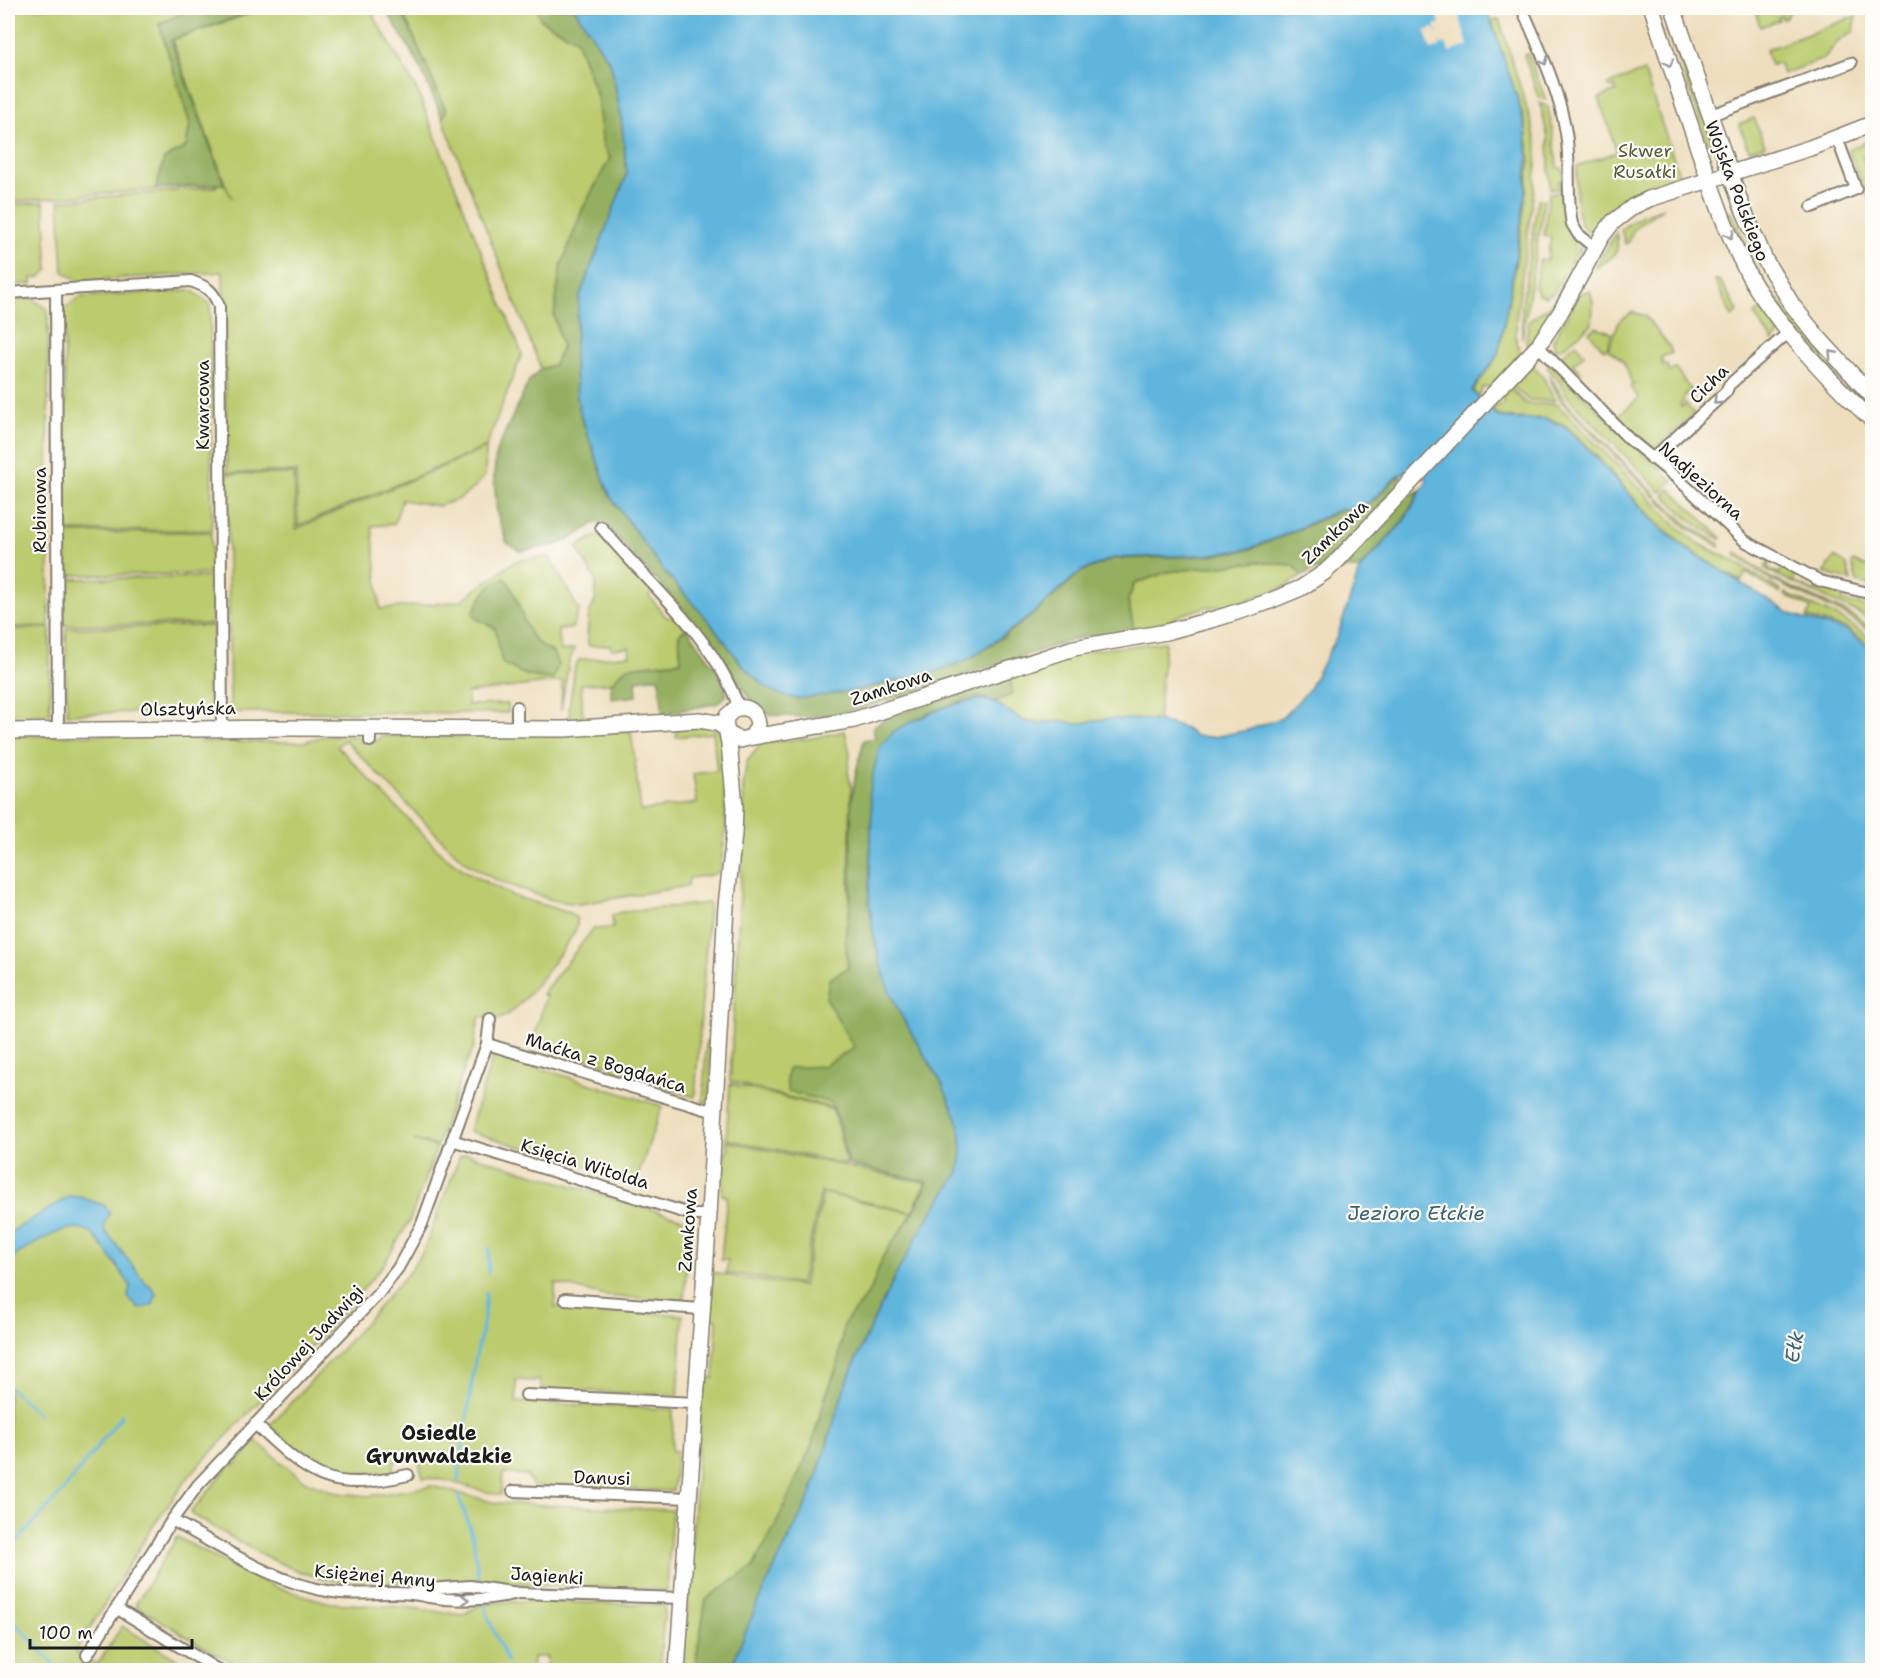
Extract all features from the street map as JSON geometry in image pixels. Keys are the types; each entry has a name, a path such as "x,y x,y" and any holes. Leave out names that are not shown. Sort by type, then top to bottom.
{"street":[{"path":"1522,8 1551,76 1562,112 1568,143 1572,224 1578,234 1595,248"},
{"name":"Wojska Polskiego","path":"1653,8 1709,180 1747,272 1789,332 1838,387 1872,420"},
{"name":"Wojska Polskiego","path":"1673,8 1752,232 1780,286 1816,336 1872,396"},
{"path":"1711,116 1851,63"},
{"name":"Zamkowa","path":"733,792 737,759 748,738 854,720 1074,648 1166,632 1227,615 1287,594 1311,582 1325,572 1405,489 1538,346 1560,313 1595,248 1613,222 1634,206 1837,138 1872,124"},
{"path":"1812,207 1856,189 1837,138"},
{"name":"Kwarcowa","path":"8,293 191,281 210,288 219,306 222,728"},
{"name":"Rubinowa","path":"56,290 58,730"},
{"name":"Cicha","path":"1652,459 1726,392 1729,385 1789,332"},
{"name":"Nadjeziorna","path":"1538,346 1629,439 1745,541 1820,580 1872,594"},
{"path":"601,527 709,650 732,687 735,710 725,722 726,731"},
{"path":"517,707 517,729 592,728 699,720 717,723 735,739 748,738 758,725 756,717 747,709 699,712 654,723"},
{"name":"Zamkowa","path":"756,717 775,723 823,726"},
{"name":"Olsztyńska","path":"8,731 222,728 370,735 517,729"},
{"name":"Zamkowa","path":"677,1671 709,1215 726,906 734,834 733,792 726,731"},
{"name":"Królowej Jadwigi","path":"87,1655 172,1520 198,1485 389,1282 422,1224 487,1044 490,1019"},
{"name":"Maćka z Bogdańca","path":"487,1044 715,1112"},
{"name":"Księcia Witolda","path":"453,1140 693,1215 709,1215"},
{"path":"565,1299 701,1309"},
{"path":"526,1395 696,1403"},
{"path":"255,1424 299,1464 329,1479 365,1483 408,1476"},
{"name":"Danusi","path":"513,1491 690,1498"},
{"name":"Księżnej Anny","path":"172,1520 261,1569 311,1588 354,1594 410,1594"},
{"name":"Jagienki","path":"410,1594 429,1589 470,1587 519,1593 683,1598"},
{"path":"116,1608 218,1671"}],"green space":[{"path":"8,8 194,8 159,24 190,124 186,147 164,159 156,189 8,202"},
{"path":"194,8 261,8 171,40 224,184 156,189 164,159 186,147 190,124 159,24"},
{"path":"267,8 369,8 417,90 522,354 486,447 298,526 296,472 227,473 223,272 78,281 63,271 59,201 216,187 216,184 224,184 232,198 172,40"},
{"path":"385,8 399,8 409,26 446,111 443,119 418,63"},
{"path":"399,8 536,8 542,21 576,39 597,96 603,146 610,158 582,210 554,316 562,346 554,365 541,369 443,119 446,110"},
{"path":"536,8 574,8 611,64 621,116 627,174 579,298 574,355 577,397 581,416 610,496 663,570 709,621 744,667 853,691 935,672 969,659 1029,618 1081,572 1113,559 1205,556 1247,550 1342,510 1360,508 1377,498 1401,475 1399,483 1412,494 1420,490 1403,521 1359,569 1313,570 1302,576 1293,565 1257,562 1167,572 1134,584 1128,600 1134,630 1079,638 865,707 831,715 801,717 770,715 751,700 719,654 679,605 606,525 595,523 557,545 520,551 507,543 497,514 494,477 496,452 529,381 541,369 554,365 562,347 554,316 560,269 582,210 610,158 603,146 597,96 576,39 541,20"},
{"path":"1755,8 1791,8 1787,17 1783,19 1782,16 1778,17 1779,20 1760,27"},
{"path":"1856,16 1854,31 1839,41 1823,59 1783,74 1779,63 1771,65 1766,50"},
{"path":"1499,19 1537,145 1535,182 1516,319 1516,342 1521,353 1491,387 1483,387 1479,397 1473,391 1498,355 1519,246 1530,160 1525,123 1492,21"},
{"path":"1674,28 1714,142 1708,144 1682,68 1666,31"},
{"path":"1528,54 1546,100 1538,96 1524,55"},
{"name":"Skwer Rusałki","path":"1644,71 1681,180 1631,198 1608,217 1606,215 1592,232 1585,229 1578,214 1577,166 1617,152 1599,98 1617,91 1615,87 1607,85"},
{"path":"1540,103 1548,107 1557,167 1564,172 1565,181 1559,181 1560,189 1550,189 1548,138"},
{"path":"1754,118 1765,145 1749,150 1739,124"},
{"path":"1872,139 1872,151 1862,156 1872,178 1872,201 1870,202 1848,150"},
{"path":"1549,193 1565,193 1566,217 1575,239 1576,253 1554,292 1546,297 1538,294 1535,286 1540,260 1547,260 1551,237 1544,235"},
{"path":"1538,199 1544,200 1539,236 1532,235"},
{"path":"44,202 48,270 39,278 32,278 32,284 8,285 8,205"},
{"path":"1663,208 1637,226 1629,242 1625,244 1621,229 1641,216"},
{"path":"1731,211 1751,258 1768,288 1820,350 1872,405 1871,411 1803,340 1772,300 1747,259 1727,212"},
{"path":"1616,233 1617,247 1614,256 1594,269"},
{"path":"1532,238 1538,239 1522,339 1522,306"},
{"path":"1579,245 1582,257 1550,315 1528,346 1526,340 1529,321 1555,299 1579,257"},
{"path":"1715,280 1720,280 1738,311 1732,317"},
{"path":"191,290 210,304 212,530 66,531 64,309 80,297"},
{"path":"1590,291 1593,302 1592,324 1563,347 1555,350 1553,340 1578,297 1581,293"},
{"path":"32,298 48,310 49,626 8,627 8,300"},
{"path":"1759,311 1764,311 1779,335 1773,341 1754,315"},
{"path":"1633,312 1645,316 1669,346 1672,353 1661,357 1663,366 1666,364 1669,371 1675,368 1691,390 1686,394 1680,406 1683,407 1685,403 1694,414 1654,449 1617,416 1639,398 1630,387 1634,383 1631,383 1624,364 1618,356 1608,350 1619,321"},
{"path":"1596,327 1612,333 1607,348 1604,350 1589,332"},
{"path":"1576,343 1584,354 1573,364 1581,373 1578,376 1561,356"},
{"path":"1550,364 1673,481 1661,492 1568,397 1547,367"},
{"path":"1532,365 1543,377 1555,401 1528,400 1512,386"},
{"path":"1548,374 1568,405 1657,496 1655,497 1561,401"},
{"path":"1510,388 1526,404 1557,404 1676,525 1696,542 1735,562 1781,591 1779,593 1746,573 1741,581 1680,542 1646,511 1585,443 1566,426 1548,419 1509,417 1492,410 1503,404 1503,396"},
{"path":"486,448 485,476 459,499 438,506 402,500 394,524 372,526 380,609 460,601 515,561 549,556 579,610 572,628 558,630 561,651 575,649 569,661 561,710 562,681 467,693 468,705 508,704 508,713 230,712 227,474 294,474 296,529"},
{"path":"1670,489 1722,538 1720,539 1692,522 1664,495"},
{"path":"1660,498 1689,526 1720,544 1719,547 1687,528 1658,500"},
{"path":"211,532 212,574 65,575 66,533"},
{"path":"599,536 608,541 653,589 649,596 666,617 677,618 687,628 679,634 681,661 627,667 611,683 581,684 583,721 571,721 569,708 575,666 579,660 630,655 629,647 612,649 610,645 589,646 587,639 589,614 595,601 596,581 578,546"},
{"path":"1736,552 1771,578 1845,612 1872,629 1872,633 1844,614 1771,580 1735,555"},
{"path":"1835,557 1847,565 1851,581 1824,573"},
{"path":"1769,560 1771,561 1768,568 1779,574 1783,567 1796,575 1793,582 1815,592 1818,585 1844,592 1842,601 1872,607 1872,622 1860,614 1771,572 1765,568"},
{"path":"1853,561 1872,569 1872,586 1857,582"},
{"path":"1257,562 1293,565 1302,576 1286,586 1232,605 1206,607 1178,616 1162,626 1134,630 1128,600 1135,584 1167,572"},
{"path":"212,577 212,624 64,625 64,579"},
{"path":"505,578 531,635 540,645 553,652 558,665 553,679 526,675 502,663 495,628 475,618 473,611 486,591 494,583"},
{"path":"1785,593 1842,619 1872,639 1872,646 1845,628 1807,618 1811,608 1784,595"},
{"path":"213,626 214,712 196,713 196,716 143,712 67,714 66,628"},
{"path":"50,628 50,714 8,715 8,629"},
{"path":"687,628 720,675 727,695 718,703 663,714 659,677 636,680 637,696 611,699 611,683 627,667 681,661 679,634"},
{"path":"1165,642 1158,721 1106,719 1076,724 1064,721 1038,723 1024,721 994,702 1011,695 1011,677 1036,666 1085,651"},
{"path":"1011,677 1012,695 995,701 980,698 963,701 929,713 894,731 869,792 872,807 869,900 880,962 890,993 941,1082 957,1118 962,1153 959,1172 924,1225 869,1330 845,1386 812,1492 758,1602 730,1670 700,1670 696,1660 706,1599 753,1567 776,1524 811,1447 825,1398 838,1364 844,1324 871,1290 883,1256 913,1213 928,1182 848,1164 838,1119 831,1103 788,1091 786,1081 788,1068 823,1066 854,1048 826,999 829,979 848,968 845,936 851,898 851,802 864,740 875,738 873,727 888,717"},
{"path":"707,725 719,732 722,738 726,826 720,871 712,875 689,878 687,886 580,904 555,901 498,881 468,864 345,740 337,746 443,855 467,872 513,896 570,913 577,919 577,925 573,935 549,968 517,1007 498,1019 479,1017 474,1047 437,1146 414,1140 437,1147 410,1220 384,1264 349,1306 190,1475 151,1529 75,1652 97,1665 122,1626 194,1670 8,1670 8,736 199,734 200,742 303,742 324,736 356,736 361,742 377,741 381,736 501,737 501,734 631,731 641,811 697,803 693,774 717,771 713,733 676,737 677,729"},
{"path":"845,731 850,754 848,772 851,785 849,899 855,948 929,1131 730,1081 744,820 743,788 747,761 762,743 813,738"},
{"path":"709,903 695,1097 612,1072 613,1066 533,1042 546,996 542,994 593,929 613,928 612,915 621,912"},
{"path":"706,1041 710,1041 710,1099 703,1104"},
{"path":"494,1054 662,1106 636,1182 469,1131"},
{"path":"730,1084 832,1109 846,1164 726,1139"},
{"path":"726,1141 926,1183 912,1212 821,1192 801,1284 726,1273 728,1260 721,1260 727,1196 722,1195 725,1152 729,1149"},
{"path":"467,1154 690,1221 684,1301 605,1296 555,1283 555,1307 683,1315 678,1395 542,1389 539,1380 516,1380 516,1402 673,1409 672,1451 677,1451 673,1491 533,1486 527,1475 503,1473 501,1495 443,1480 423,1478 418,1458 394,1462 393,1474 346,1472 317,1466 269,1426 350,1340 410,1271 422,1253 460,1156"},
{"path":"823,1193 913,1213 883,1256 871,1290 844,1324 838,1364 825,1398 811,1447 776,1524 753,1567 706,1599 696,1660 700,1670 683,1670 702,1391 705,1391 706,1378 714,1378 717,1319 710,1318 713,1272 745,1279 803,1286"},
{"path":"256,1441 304,1481 338,1493 369,1496 432,1486 496,1503 672,1510 667,1590 484,1582 421,1585 421,1582 354,1583 340,1582 298,1571 251,1548 190,1513 232,1463 235,1465"},
{"path":"177,1537 275,1587 330,1603 405,1607 462,1615 482,1604 527,1601 665,1605 659,1670 546,1670 547,1657 533,1657 532,1670 252,1670 212,1652 135,1605"}],"water":[{"name":"Jezioro Ełckie","path":"574,8 1486,8 1518,99 1526,131 1528,160 1525,197 1498,355 1472,391 1499,417 1546,419 1565,427 1659,527 1685,548 1787,612 1806,620 1845,630 1872,649 1872,1670 730,1670 758,1602 812,1492 845,1386 869,1330 924,1225 959,1172 962,1153 957,1118 941,1082 890,993 873,931 869,900 872,807 869,792 879,748 894,731 913,721 945,707 980,699 994,702 1024,721 1038,723 1064,721 1077,724 1106,719 1140,719 1183,727 1195,736 1214,737 1248,730 1282,718 1307,692 1337,637 1360,569 1404,521 1427,481 1424,473 1417,469 1410,469 1395,478 1376,497 1360,508 1341,509 1248,549 1206,555 1113,558 1080,572 1029,617 969,659 935,672 853,691 797,699 767,688 744,667 709,621 663,570 610,496 581,416 577,397 574,355 579,298 627,174 621,116 611,64"},
{"path":"70,1196 104,1205 110,1213 104,1229 146,1283 151,1286 156,1294 153,1305 139,1309 128,1297 130,1285 111,1258 91,1233 82,1229 61,1231 49,1236 8,1260 8,1232"}],"pier":[{"path":"1457,8 1468,46 1449,52 1446,43 1441,45 1439,39 1440,47 1431,50 1425,31 1434,28 1438,35 1435,25 1440,23 1437,14"}],"waterway":[{"path":"488,1273 489,1248"},
{"path":"458,1481 475,1361 483,1326 486,1293"},
{"path":"8,1386 39,1415"},
{"path":"8,1551 63,1491 122,1415"},
{"path":"458,1495 473,1537 479,1582"},
{"path":"485,1605 507,1662"},
{"path":"8,1615 57,1668 62,1670"}],"district":[{"name":"Osiedle Grunwaldzkie","path":"439,1444"}],"water label":[{"name":"Ełk","path":"1794,1347"}]}
